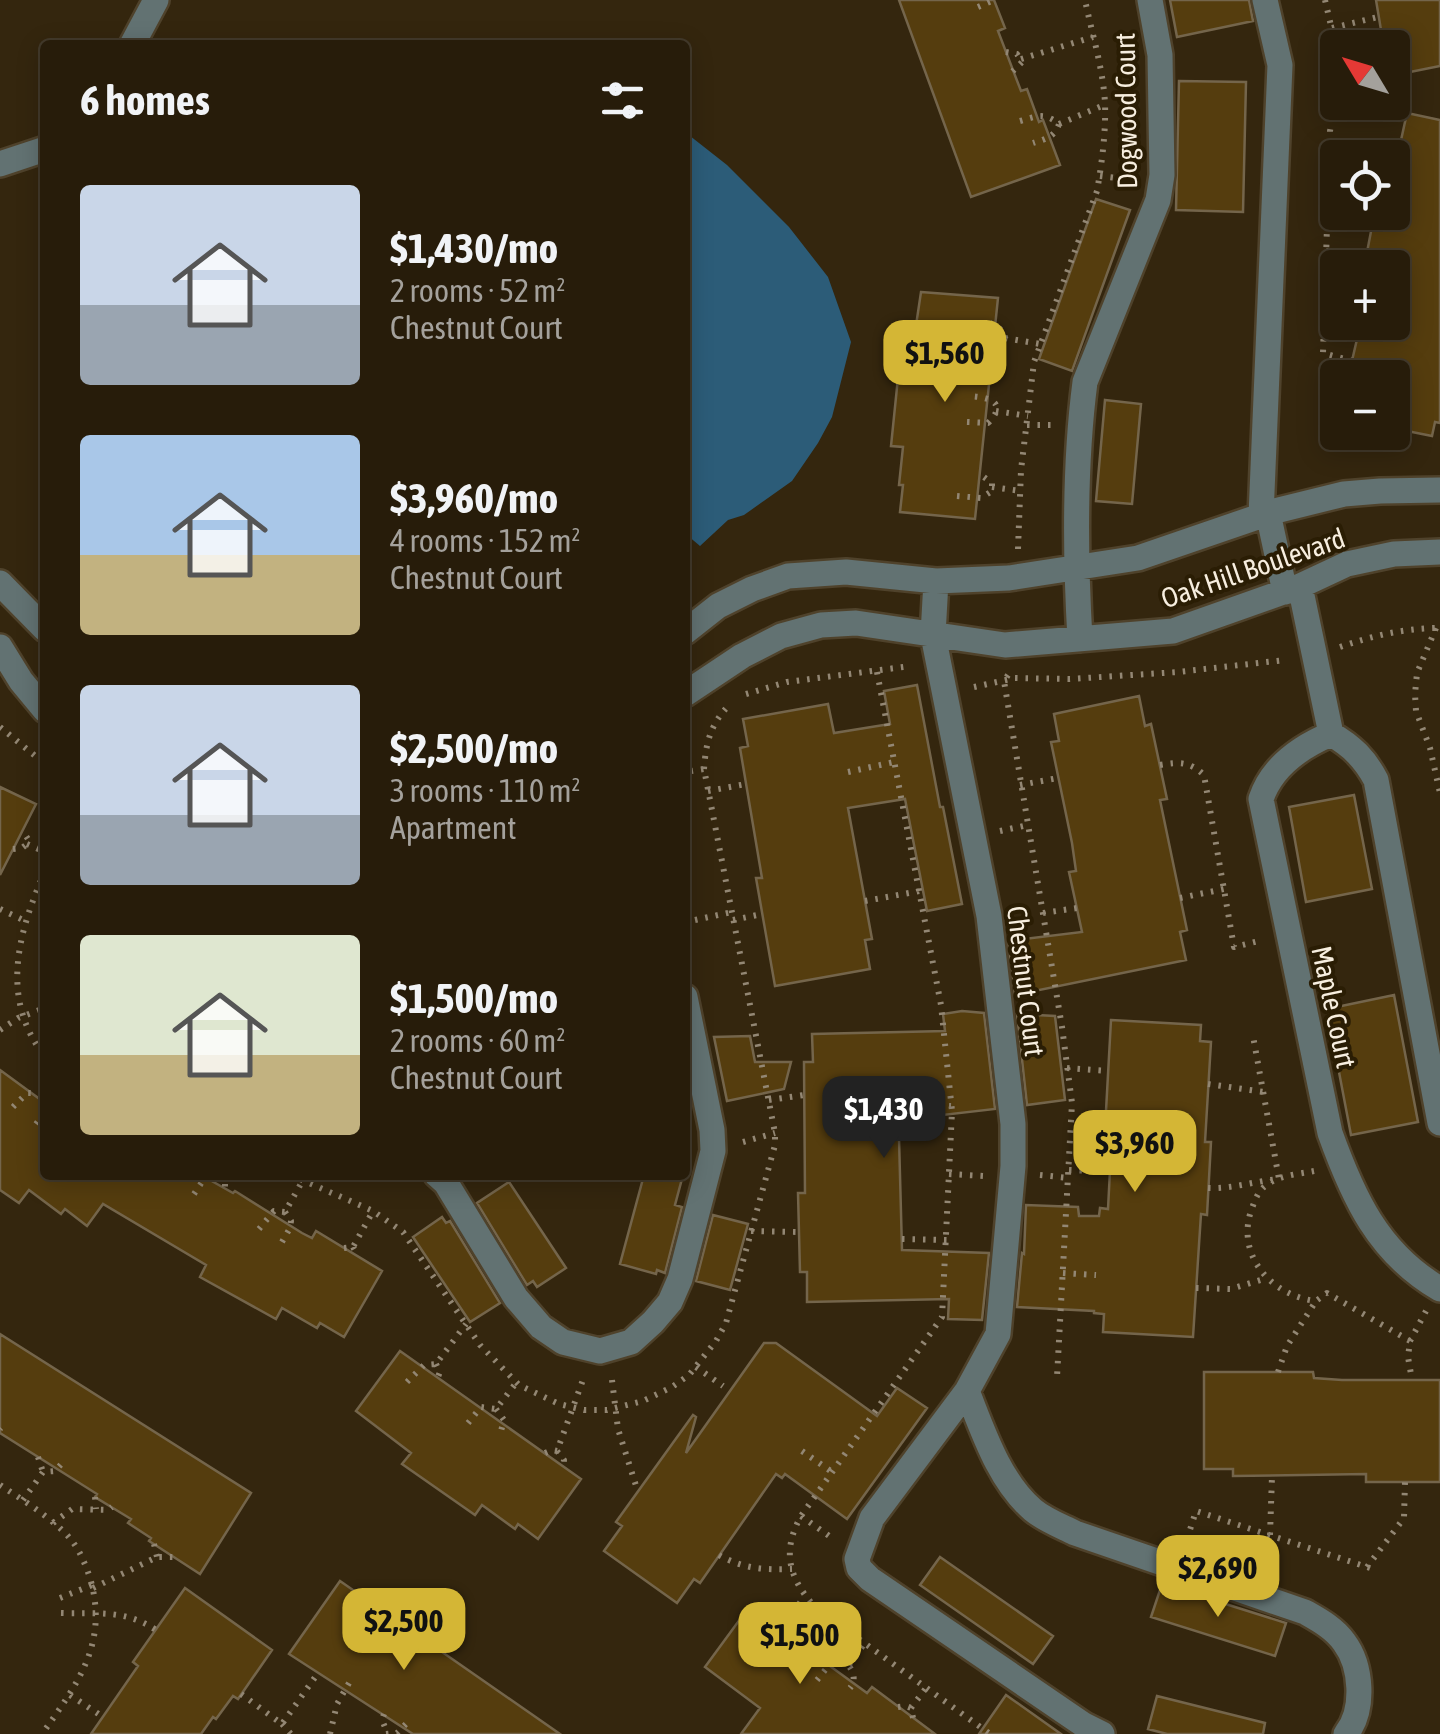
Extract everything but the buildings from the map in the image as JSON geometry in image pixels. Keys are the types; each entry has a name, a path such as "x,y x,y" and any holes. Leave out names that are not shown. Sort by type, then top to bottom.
{"street":[{"path":"135,40 156,0"},
{"name":"Dogwood Court","path":"1080,639 1076,568 1085,382 1160,188 1160,55 1150,0"},
{"path":"1265,0 1280,65 1265,515 1292,589 1331,734 1357,752 1376,780 1440,1123"},
{"path":"0,164 40,151"},
{"name":"Oak Hill Boulevard","path":"690,628 718,606 752,588 788,576 846,572 936,582 1009,578 1138,558 1265,515 1344,494 1440,490"},
{"name":"Oak Hill Boulevard","path":"690,691 781,636 820,624 856,622 1005,645 1172,631 1292,589 1347,564 1394,554 1440,552"},
{"name":"Chestnut Court","path":"936,582 933,634 988,916 1013,1124 1013,1166 998,1334 967,1391 872,1518 858,1560 870,1579 1102,1734"},
{"path":"0,583 40,625"},
{"path":"0,648 40,704"},
{"name":"Maple Court","path":"1331,734 1293,754 1273,774 1261,799 1330,1132 1360,1204 1391,1250 1434,1298"},
{"path":"443,1180 516,1298 541,1327 563,1342 590,1350 612,1350 631,1342 662,1312 680,1279 713,1152 690,1022"},
{"path":"967,1391 1002,1471 1033,1510 1075,1533 1305,1612 1329,1626 1345,1643 1360,1694 1352,1726 1346,1734"}],"path":[{"path":"978,6 994,0"},
{"path":"1018,560 1034,362 1098,191 1100,176 1105,105 1085,0"},
{"path":"1325,0 1332,28 1378,17"},
{"path":"1021,60 1093,37"},
{"path":"1006,52 1017,54 1021,60"},
{"path":"1010,74 1021,60"},
{"path":"1033,143 1056,132 1059,124 1105,105"},
{"path":"1020,121 1038,116 1050,117 1059,124"},
{"path":"1100,176 1138,181"},
{"path":"990,323 1006,334 1001,345 992,348"},
{"path":"1004,338 1040,344"},
{"path":"1323,340 1323,353 1348,360"},
{"path":"966,422 988,423 996,411 994,401 988,397 969,396"},
{"path":"996,411 1062,426"},
{"path":"956,496 981,498 992,491 992,483 980,475"},
{"path":"992,487 1021,491"},
{"path":"1339,647 1377,634 1438,628 1417,674 1415,694 1416,711 1437,767 1440,793"},
{"path":"964,689 1016,678 1070,680 1296,659"},
{"path":"285,1212 303,1180 373,1211 402,1232 490,1356 516,1383 540,1397 574,1408 614,1409 643,1401 689,1375 716,1342 726,1322 775,1145 704,769 706,744 720,714 734,700 750,692 788,682 912,666"},
{"path":"1011,670 1004,681 1072,1104 1057,1377"},
{"path":"877,672 941,1005 952,1106 942,1317 800,1516 789,1549 798,1588 824,1615 990,1734"},
{"path":"0,727 40,760"},
{"path":"1160,765 1182,761 1204,775 1234,947 1270,939"},
{"path":"848,772 894,762"},
{"path":"690,771 704,769"},
{"path":"1020,785 1058,778"},
{"path":"708,791 746,784"},
{"path":"995,832 1028,825"},
{"path":"22,830 27,844"},
{"path":"13,849 27,844"},
{"path":"27,844 40,850"},
{"path":"40,882 23,920 9,977 18,1018 40,1047"},
{"path":"1180,898 1224,889"},
{"path":"865,901 920,892"},
{"path":"0,908 23,920"},
{"path":"1043,914 1077,908"},
{"path":"695,920 762,914"},
{"path":"0,1030 40,1010"},
{"path":"1253,1036 1279,1178"},
{"path":"1068,1068 1108,1071"},
{"path":"1208,1084 1264,1092"},
{"path":"13,1107 27,1094 40,1094"},
{"path":"769,1100 804,1095"},
{"path":"907,1104 952,1106"},
{"path":"36,1124 40,1119"},
{"path":"734,1144 775,1132"},
{"path":"1208,1188 1320,1170"},
{"path":"1038,1175 1110,1172"},
{"path":"950,1174 989,1176"},
{"path":"1279,1178 1256,1197 1248,1218 1250,1248 1256,1264 1277,1288 1316,1301"},
{"path":"194,1194 204,1180"},
{"path":"225,1180 225,1188"},
{"path":"358,1256 357,1250 348,1247 373,1211"},
{"path":"259,1229 274,1212 285,1212"},
{"path":"282,1242 291,1221 285,1212"},
{"path":"751,1232 799,1232"},
{"path":"902,1239 947,1240"},
{"path":"1063,1273 1096,1275"},
{"path":"1196,1288 1232,1288 1267,1278"},
{"path":"1278,1372 1287,1346 1316,1301 1326,1293 1410,1341"},
{"path":"1412,1380 1410,1341 1434,1298"},
{"path":"408,1382 424,1365 436,1364 466,1324"},
{"path":"436,1364 440,1372 437,1379"},
{"path":"696,1367 723,1386"},
{"path":"558,1451 586,1371"},
{"path":"611,1374 614,1409 638,1492"},
{"path":"496,1409 516,1383"},
{"path":"468,1423 481,1408 496,1409"},
{"path":"496,1409 504,1420 501,1432"},
{"path":"545,1453 558,1451 564,1460 562,1466"},
{"path":"802,1451 832,1472"},
{"path":"38,1457 43,1472"},
{"path":"22,1500 43,1472 55,1471 64,1462"},
{"path":"1270,1535 1272,1476"},
{"path":"1184,1550 1196,1510 1370,1568 1404,1518 1405,1482"},
{"path":"0,1485 53,1522 78,1548 97,1614 92,1648 83,1672 42,1734"},
{"path":"95,1497 96,1509"},
{"path":"53,1522 72,1509 112,1507"},
{"path":"800,1516 834,1540"},
{"path":"154,1544 157,1557"},
{"path":"720,1555 756,1569 792,1570"},
{"path":"60,1598 157,1557 175,1558"},
{"path":"786,1622 805,1596"},
{"path":"61,1613 125,1615 156,1630"},
{"path":"756,1637 770,1622 786,1622"},
{"path":"786,1622 790,1628 787,1636"},
{"path":"849,1665 864,1644"},
{"path":"817,1680 830,1664 849,1665"},
{"path":"849,1665 854,1678 850,1688"},
{"path":"282,1724 318,1673"},
{"path":"330,1734 336,1704 349,1684"},
{"path":"913,1718 911,1708 926,1688"},
{"path":"70,1694 103,1717"},
{"path":"241,1694 290,1734"},
{"path":"898,1707 911,1708"},
{"path":"384,1714 387,1733 397,1733 410,1720"}],"water":[{"path":"690,136 727,165 789,227 828,277 851,342 832,417 792,481 744,515 728,520 700,546 690,538"}]}
